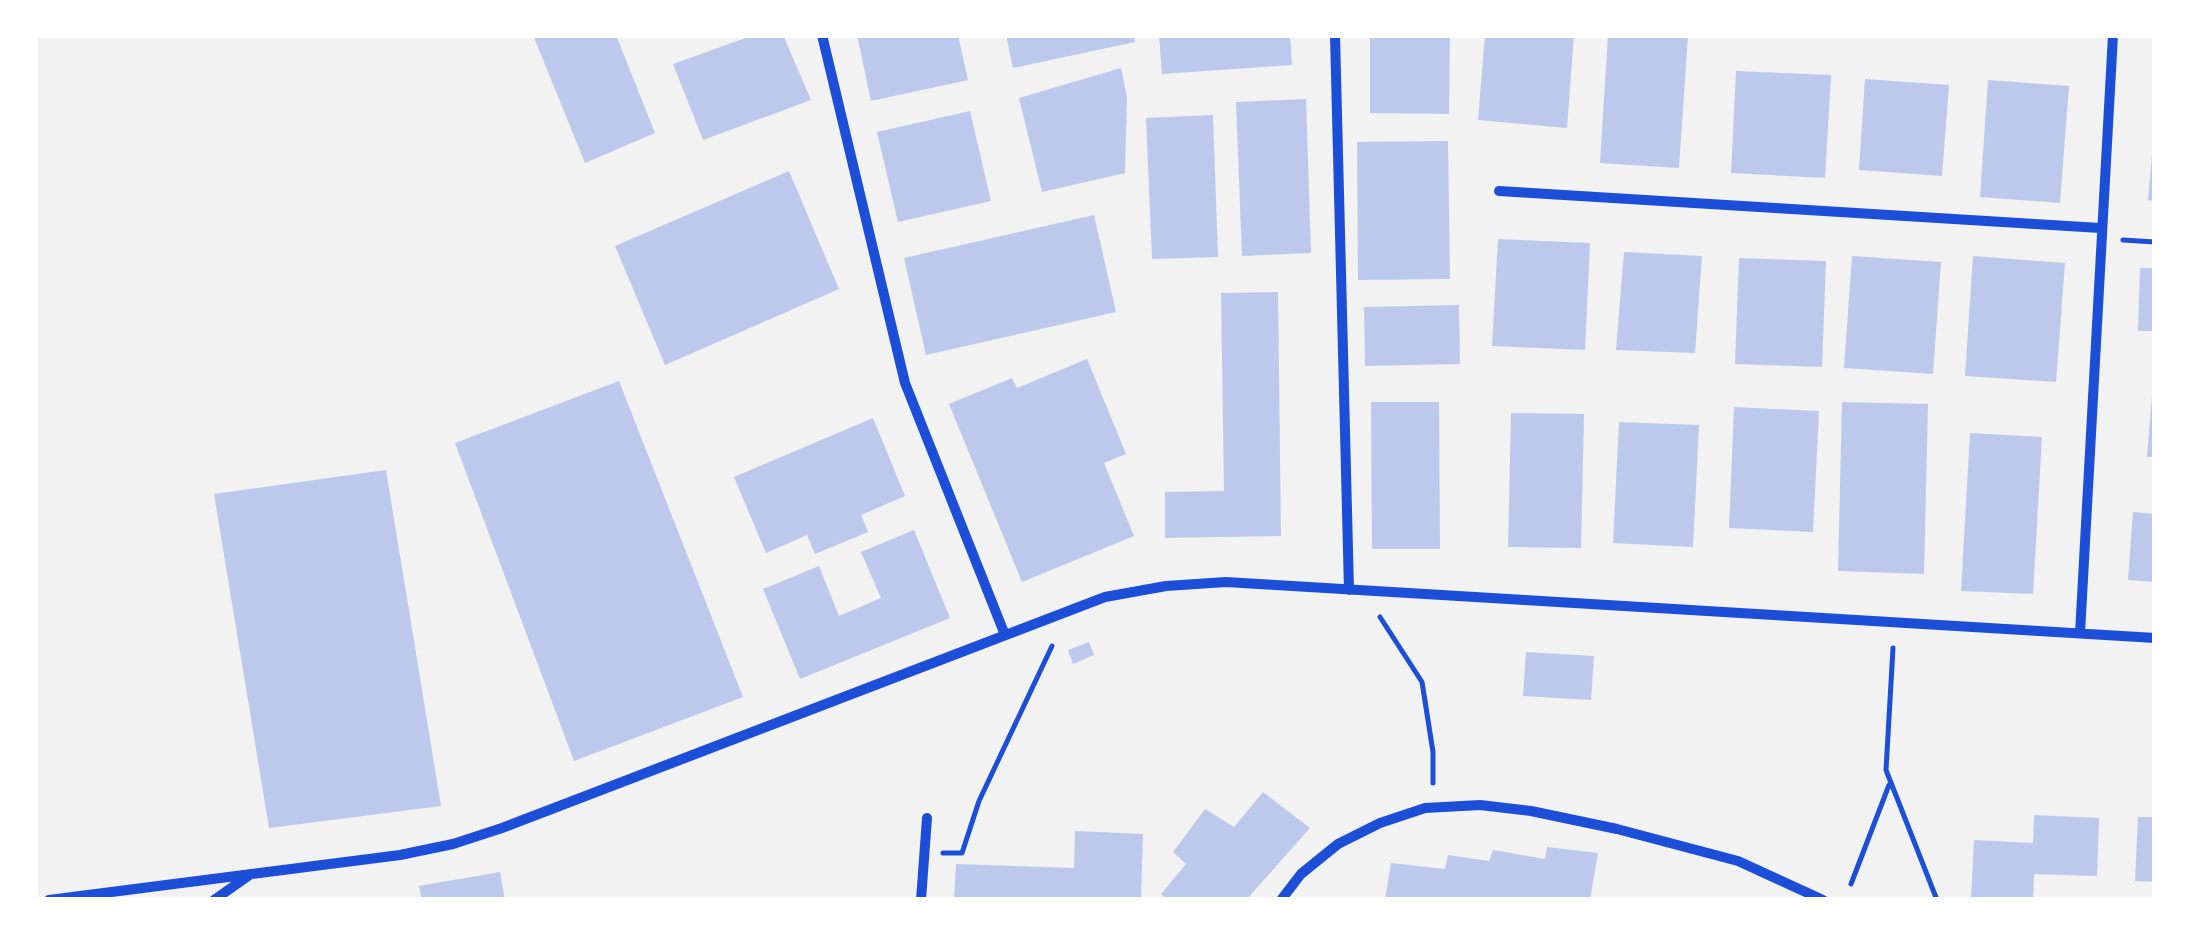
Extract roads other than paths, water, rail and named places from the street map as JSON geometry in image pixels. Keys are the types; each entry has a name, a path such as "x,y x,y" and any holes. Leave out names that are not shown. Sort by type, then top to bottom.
{"street":[{"path":"822,35 905,383 1005,635"},
{"path":"1334,35 1349,590"},
{"path":"2080,633 2113,35"},
{"path":"1499,191 2100,234"},
{"path":"52,900 256,871 400,856 453,844 1105,597 1166,586 1226,582 2155,638"},
{"path":"1281,900 1301,874 1338,844 1380,823 1425,808 1480,806 1617,829 1738,861 1823,900"},
{"path":"921,900 928,818"},
{"path":"214,900 256,871"}]}
